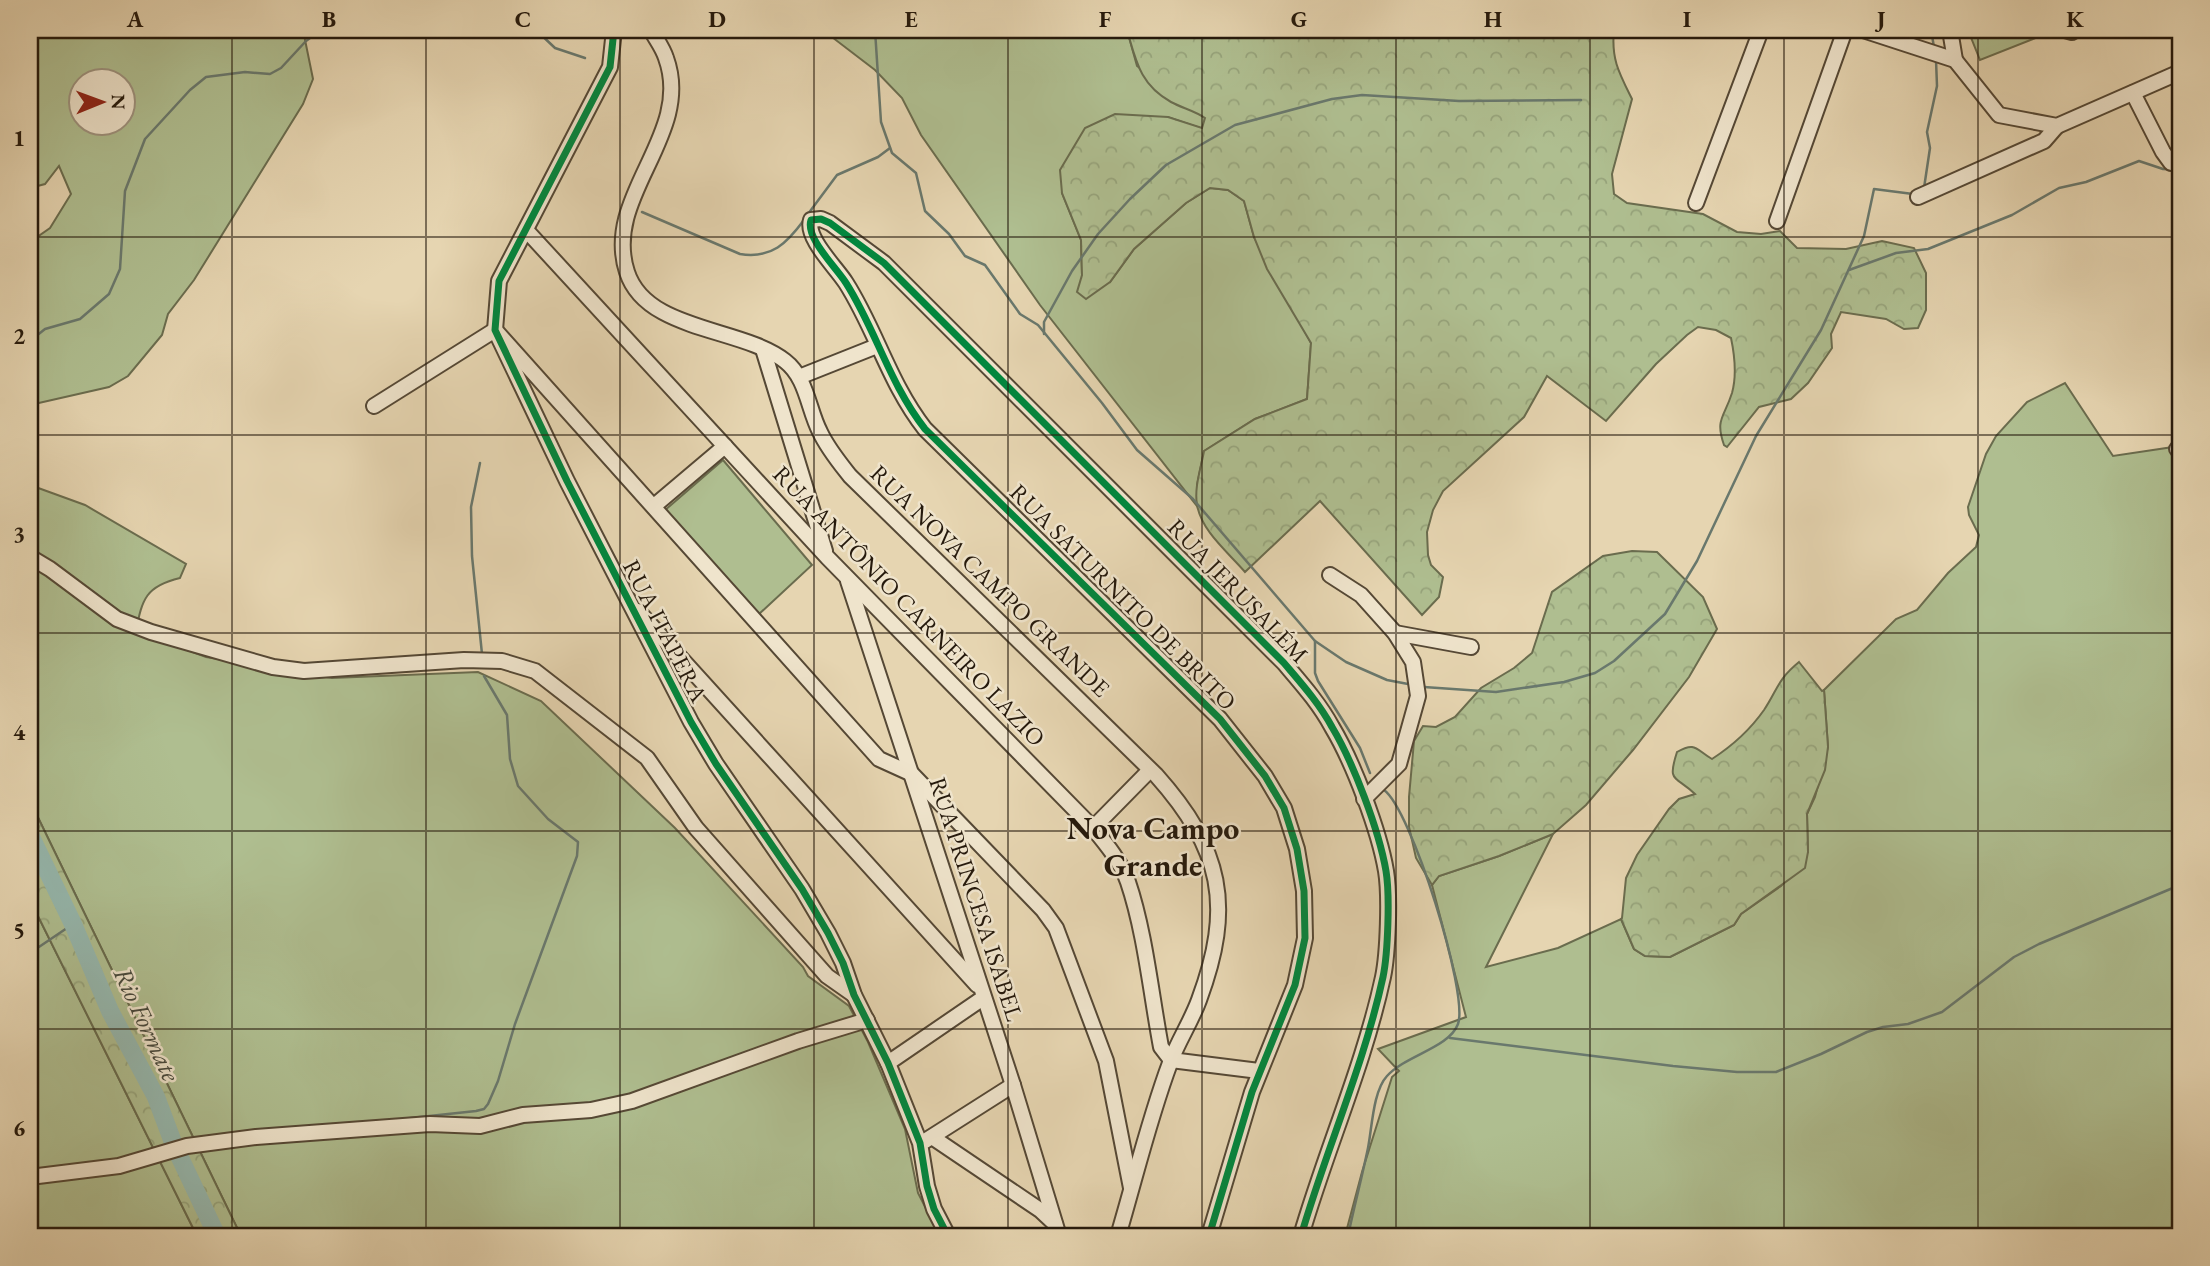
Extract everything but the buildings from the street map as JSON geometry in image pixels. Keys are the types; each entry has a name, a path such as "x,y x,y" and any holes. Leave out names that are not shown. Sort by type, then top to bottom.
{"street":[{"path":"614,30 610,67 499,281 495,330 879,759 912,774 1043,910 1056,928 1106,1061 1132,1190"},
{"name":"RUA NOVA CAMPO GRANDE","path":"651,30 666,58 671,107 666,127 631,202 624,225 622,251 627,274 636,291 650,304 670,315 763,348 786,361 799,377 828,448 850,476 1150,770 1177,799 1197,828 1211,859 1218,892 1218,921 1200,998 1171,1059 1118,1236"},
{"path":"1696,203 1761,30"},
{"path":"1777,221 1845,30"},
{"path":"1863,30 1955,60"},
{"path":"1950,30 1955,60 1999,115 2057,126"},
{"path":"2065,30 2075,30"},
{"path":"1918,197 2044,141 2057,126 2180,72"},
{"path":"2133,93 2163,152 2171,163 2180,163"},
{"name":"RUA JERUSALÉM","path":"811,220 821,219 830,223 884,263 1284,663 1333,728 1374,823 1387,872 1387,931 1384,975 1301,1236"},
{"name":"RUA SATURNITO DE BRITO","path":"811,220 808,228 812,238 850,289 897,388 925,429 1220,719 1265,776 1284,808 1299,859 1304,891 1305,938 1295,985 1259,1071 1209,1236"},
{"name":"RUA ANTÔNIO CARNEIRO LAZIO","path":"526,230 827,557 1093,828 1112,852 1128,881 1161,1047 1171,1059"},
{"path":"374,406 495,330"},
{"name":"RUA ITAPERA","path":"495,330 625,596 691,722 716,764 802,889 844,963 854,995 926,1140 927,1186 934,1209 948,1236"},
{"path":"799,377 877,346"},
{"path":"763,348 827,557"},
{"path":"654,506 725,446"},
{"path":"30,557 117,619 151,632 273,667 304,671 464,660 502,661 534,671 647,758 696,828 827,976 854,995"},
{"path":"1330,575 1361,595 1395,633 1413,662 1418,696 1399,764 1364,799"},
{"name":"RUA PRINCESA ISABEL","path":"846,576 1060,1233"},
{"path":"625,596 982,994 888,1063"},
{"path":"1395,633 1471,647"},
{"path":"1093,828 1150,770"},
{"path":"30,1177 119,1166 187,1146 256,1137 430,1124 480,1126 523,1115 592,1110 632,1101 798,1041 867,1020"},
{"path":"1171,1059 1259,1071"},
{"path":"1013,1085 926,1140 1040,1210 1060,1233"}],"green space":[{"path":"30,30 303,30 313,79 303,104 194,280 168,314 162,335 128,376 109,387 30,405 30,242 50,228 71,194 59,166 45,184 30,188"},
{"path":"819,30 1127,30 1137,66 1205,118 1203,129 1168,117 1062,193 1081,240 1082,275 1110,282 1134,249 1186,203 1210,188 1228,190 1244,201 1254,237 1311,343 1307,399 1255,419 1204,451 1197,485 1197,506 1040,305 921,135 902,98 875,70"},
{"path":"1127,30 1614,30 1617,66 1632,99 1612,174 1614,194 1627,203 1703,214 1737,232 1761,234 1780,231 1797,248 1846,249 1882,241 1914,248 1926,273 1926,310 1918,328 1904,329 1886,319 1841,312 1831,334 1832,348 1808,383 1791,399 1759,407 1727,447 1721,436 1720,424 1734,386 1734,359 1731,338 1716,330 1698,327 1687,335 1656,364 1606,421 1547,376 1524,417 1443,491 1433,510 1427,532 1428,555 1431,565 1443,577 1439,597 1422,615 1320,501 1245,572 1210,533 1200,515 1196,491 1204,451 1255,419 1307,399 1311,343 1267,269 1244,201 1228,190 1210,188 1186,203 1134,249 1110,282 1086,299 1077,292 1082,275 1081,240 1062,193 1060,170 1085,128 1115,114 1168,117 1202,128 1205,118 1171,102 1152,88 1141,71"},
{"path":"1968,30 2056,30 1980,60"},
{"path":"2065,383 2113,456 2180,446 2180,1236 1345,1236 1392,1077 1399,1071 1378,1049 1466,1017 1432,885 1439,876 1553,834 1486,967 1558,948 1621,919 1634,949 1645,956 1670,957 1734,925 1741,914 1781,886 1808,852 1807,814 1815,797 1828,747 1824,690 1896,619 1917,610 1948,573 1976,547 1979,535 1968,507 1986,454 1996,436 2027,402"},
{"path":"723,460 812,565 758,615 664,511"},
{"path":"30,485 85,505 186,564 180,578 160,585 148,595 136,631 206,657 332,678 478,672 541,701 675,828 803,967 808,976 849,1006 868,1042 905,1129 918,1193 940,1236 241,1236 30,801"},
{"path":"1632,551 1657,552 1703,597 1717,629 1689,677 1633,750 1586,805 1553,834 1439,876 1432,885 1416,858 1409,827 1414,741 1423,726 1436,727 1455,717 1481,688 1514,668 1532,653 1552,592 1603,556"},
{"path":"1799,662 1822,691 1824,690 1828,747 1825,770 1807,814 1808,852 1805,868 1741,914 1734,925 1670,957 1645,956 1634,949 1621,919 1626,878 1637,855 1669,809 1679,799 1695,794 1673,774 1677,752 1692,747 1712,759 1719,754 1753,724 1782,680"},
{"path":"30,801 241,1236 197,1236 30,900"},
{"path":"30,900 197,1236 30,1236"}],"waterway":[{"path":"30,341 45,329 80,319 109,294 120,269 125,191 145,139 190,90 206,77 245,72 270,74 281,68 306,41 321,30"},
{"path":"536,30 555,48 585,58"},
{"path":"875,30 881,122 892,153 916,173 925,211 949,234 965,256 985,265 1020,314 1038,325 1137,450 1193,499 1315,641 1346,662 1387,680 1408,684"},
{"path":"1931,30 1934,47"},
{"path":"1924,188 1930,148 1927,132 1937,86 1936,60"},
{"path":"1044,334 1044,322 1072,271 1098,234 1166,165 1235,125 1332,99 1362,95 1459,101 1581,100"},
{"path":"808,214 837,175 878,157 890,148"},
{"path":"1849,270 1896,253 1928,249 2012,215 2059,188 2086,182 2139,161 2163,169 2180,170"},
{"path":"1424,687 1496,692 1564,682 1595,673 1614,661 1665,614 1697,561 1756,436 1821,330 1864,236 1874,189 1913,194"},
{"path":"642,212 740,254 751,255 770,252 778,247 804,220"},
{"path":"480,463 471,507 472,556 482,654"},
{"path":"1315,641 1315,673 1318,681 1360,748 1370,773"},
{"path":"392,1120 476,1111 484,1109 488,1104 577,856 578,842 548,819 518,786 510,759 507,715 484,676"},
{"path":"1348,1236 1376,1100 1382,1083 1405,1062 1446,1039 1458,1024 1459,1006 1455,977 1435,903 1408,830 1395,804 1384,790"},
{"name":"Rio Formate","path":"30,835 73,924 110,1011 156,1097 174,1145 217,1236"},
{"path":"1450,1038 1673,1066 1737,1072 1776,1072 1867,1032 1908,1024 1942,1012 2014,957 2180,885"},
{"path":"30,953 73,924"}],"cycle path":[{"path":"614,30 610,67 499,281 495,330 567,481 691,722 716,764 802,889 828,933 843,963 854,995 888,1063 920,1143 927,1186 934,1209 948,1236"},
{"path":"1209,1236 1252,1092 1295,985 1305,938 1304,891 1297,849 1284,808 1265,776 1220,719 925,429 892,375 857,301 817,244 810,227 811,220 821,219 830,223 884,263 1284,663 1321,710 1348,758 1383,854 1388,909 1386,954 1383,977 1366,1042 1301,1236"}],"district":[{"name":"Nova Campo Grande","path":"1153,846"}]}
